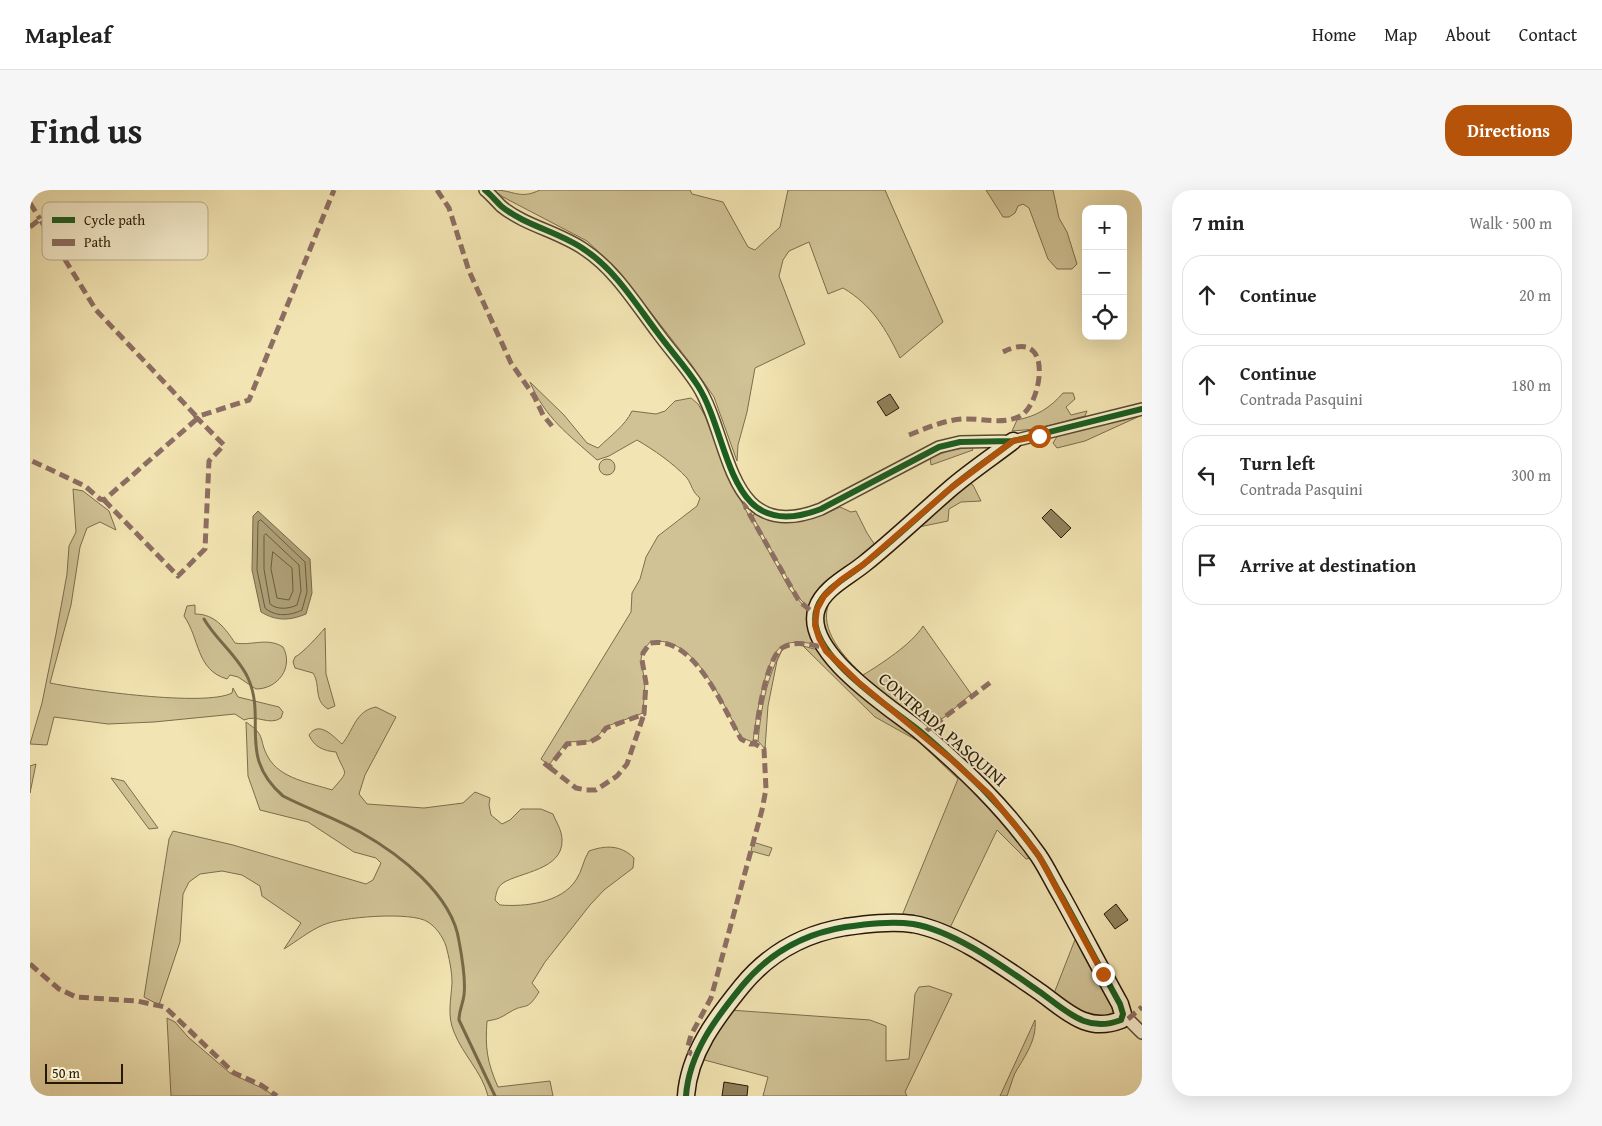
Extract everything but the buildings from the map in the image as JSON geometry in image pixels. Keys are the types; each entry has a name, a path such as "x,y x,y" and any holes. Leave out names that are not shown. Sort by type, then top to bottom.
{"street":[{"path":"485,190 502,207 584,248 608,268 698,386 710,408 737,485 746,499 760,510 787,517 805,515 939,446 960,442 1013,441 1142,408"},
{"name":"CONTRADA PASQUINI","path":"1013,441 952,487 824,596 817,609 815,625 826,651 858,682 958,765 990,795 1015,825 1039,856 1120,1004 1123,1014"},
{"path":"686,1096 691,1069 704,1041 721,1012 754,972 768,959 800,940 837,929 892,923 914,924 939,933 982,954 1074,1017 1097,1024 1110,1024 1121,1020 1123,1014 1142,1033"}],"shaded area":[{"path":"494,190 527,194 540,190 690,190 692,194 723,202 748,247 755,250 780,227 788,190 885,190 943,322 900,358 877,318 862,302 843,288 828,294 809,242 789,251 783,260 779,276 805,344 755,368 747,412 738,445 737,461 714,397 691,364 617,269 587,241 503,197"},
{"path":"986,190 1053,190 1059,218 1067,232 1077,264 1072,269 1057,269 1048,259 1029,208 1023,204 1018,206 1015,213 1009,217 1003,217"},
{"path":"530,382 564,415 587,443 598,448 621,426 632,411 656,414 665,411 675,401 691,398 698,404 707,419 743,505 790,590 810,613 820,645 801,642 791,643 782,646 776,652 762,691 753,742 742,738 717,691 694,660 681,649 666,642 650,642 642,652 641,660 645,683 643,713 605,727 598,736 590,741 566,742 549,765 541,759 631,612 632,593 640,579 646,557 658,536 697,506 700,498 682,472 637,440 609,456 597,460 567,434 550,416"},
{"path":"1063,393 1073,393 1075,399 1066,407 1071,415 1087,411 1085,416 1036,429 1012,431 1017,420 1043,411"},
{"path":"1142,415 1085,441 1057,448 1053,443 1058,435"},
{"path":"971,447 973,450 931,465 930,457 952,450"},
{"path":"604,459 610,459 615,464 613,473 604,475 599,470 599,464"},
{"path":"965,480 973,485 981,501 961,502 949,509 948,521 919,527"},
{"path":"73,489 83,491 109,511 116,530 100,522 87,528 80,547 71,605 50,683 115,693 172,698 218,697 232,693 233,688 238,697 279,707 283,712 281,718 272,721 254,718 244,720 235,714 154,722 108,724 54,717 47,745 30,744 42,703 56,634 67,574 69,546 76,532"},
{"path":"840,507 851,512 856,511 877,548 812,611 798,597 753,517 754,514 788,520 808,518 819,516"},
{"path":"842,588 829,603 827,623 830,633 841,652 863,675 904,647 923,626 971,694 946,716 926,729 898,708 846,661 824,630 822,616 824,608 832,597"},
{"path":"195,605 195,614 214,619 223,627 235,643 265,642 283,647 287,662 282,676 271,685 256,689 238,677 230,675 227,679 209,669 184,616 187,606"},
{"path":"325,628 326,674 335,706 328,709 320,701 317,682 313,673 295,668 293,662 295,657"},
{"path":"803,646 822,651 982,794 1032,858 1026,859 997,830 948,932 901,918 958,779 918,741 875,717"},
{"path":"782,650 777,661 768,706 765,749 758,741 763,706 768,683 776,661"},
{"path":"376,707 396,717 365,775 359,794 367,804 424,808 463,803 475,792 490,798 491,815 502,824 510,820 521,809 541,809 553,814 559,826 562,840 556,858 539,869 503,883 497,891 495,900 500,905 531,904 552,899 561,894 576,880 589,851 613,847 619,848 634,858 633,868 604,890 545,962 532,983 539,992 531,1003 499,1018 487,1021 486,1039 488,1055 491,1070 498,1087 550,1081 553,1096 488,1096 481,1079 452,1026 450,1008 452,978 446,946 441,936 428,922 407,917 376,916 332,922 318,927 284,949 301,923 262,896 260,886 242,875 222,871 200,874 189,882 183,894 180,942 159,1005 144,997 169,839 173,831 233,845 366,884 373,880 381,863 376,858 354,852 308,822 260,810 248,776 246,722 260,734 268,757 280,770 297,779 332,790 344,775 344,769 336,752 320,748 309,735 317,729 321,729 342,744 359,717 369,709"},
{"path":"36,764 30,793 30,766"},
{"path":"111,778 124,781 158,828 149,829"},
{"path":"753,842 772,848 769,856 751,851"},
{"path":"1078,932 1115,1010 1107,1017 1094,1020 1053,996"},
{"path":"929,986 952,994 905,1092 907,1096 763,1096 768,1077 697,1058 730,1010 870,1020 886,1026 886,1061 909,1059 915,994 919,987"},
{"path":"167,1018 175,1022 188,1037 230,1073 266,1090 274,1096 171,1096"},
{"path":"1035,1020 1030,1048 1015,1073 1007,1096 1000,1096"}],"water":[{"path":"258,511 310,559 312,593 306,614 283,619 261,612 252,570 253,516"}],"waterway":[{"path":"204,619 239,662 248,678 253,693 255,709 257,752 261,767 269,781 283,796 351,827 391,852 422,877 446,907 459,941 463,968 464,995 459,1020 495,1096"}],"marked path":[{"path":"104,500 178,576 205,549 209,461 224,445 196,417 249,400 334,190"},
{"path":"437,190 449,208 469,271 511,363 534,396 543,415 552,426"},
{"path":"30,203 40,219"},
{"path":"30,227 40,219 42,222"},
{"path":"30,460 85,486 100,499 104,500 198,418 96,310 65,260"},
{"path":"909,435 949,421 963,419 1002,421 1017,418 1023,414 1030,406 1035,395 1039,368 1037,356 1030,349 1019,347 1003,352"},
{"path":"746,499 746,508 799,601 816,615"},
{"path":"544,763 549,767 567,744 590,742 599,737 606,728 644,714 646,683 642,660 643,653 650,643 666,644 681,650 694,662 706,676 741,739 750,744 755,744 763,692 776,654 782,648 792,644 824,647"},
{"path":"922,734 991,682"},
{"path":"549,767 576,788 596,790 617,776 627,764 644,714"},
{"path":"696,1057 690,1053 688,1046 691,1035 711,998 766,789 764,749 755,744"},
{"path":"30,964 59,989 76,997 137,1001 165,1007 234,1073 261,1085 277,1096"},
{"path":"1128,1019 1142,1007"}],"cycle path":[{"path":"485,190 510,213 565,238 585,250 615,277 698,386 709,408 737,482 749,501 766,513 790,517 821,509 939,447 960,442 1013,441 1142,409"},
{"path":"686,1096 692,1065 705,1037 752,974 775,955 801,940 845,927 896,923 913,924 929,928 946,934 979,952 1078,1018 1089,1023 1098,1024 1107,1024 1121,1020 1123,1014 1120,1004 1044,865 1012,821 953,760 921,732 852,678 822,643 816,625 817,608 820,601 837,583 864,564 959,482 1013,441"}],"route":[{"path":"1039,436 1013,441 952,487 864,564 841,580 824,596 817,609 815,625 826,651 858,682 952,760 990,795 1015,825 1039,856 1103,974"}]}
